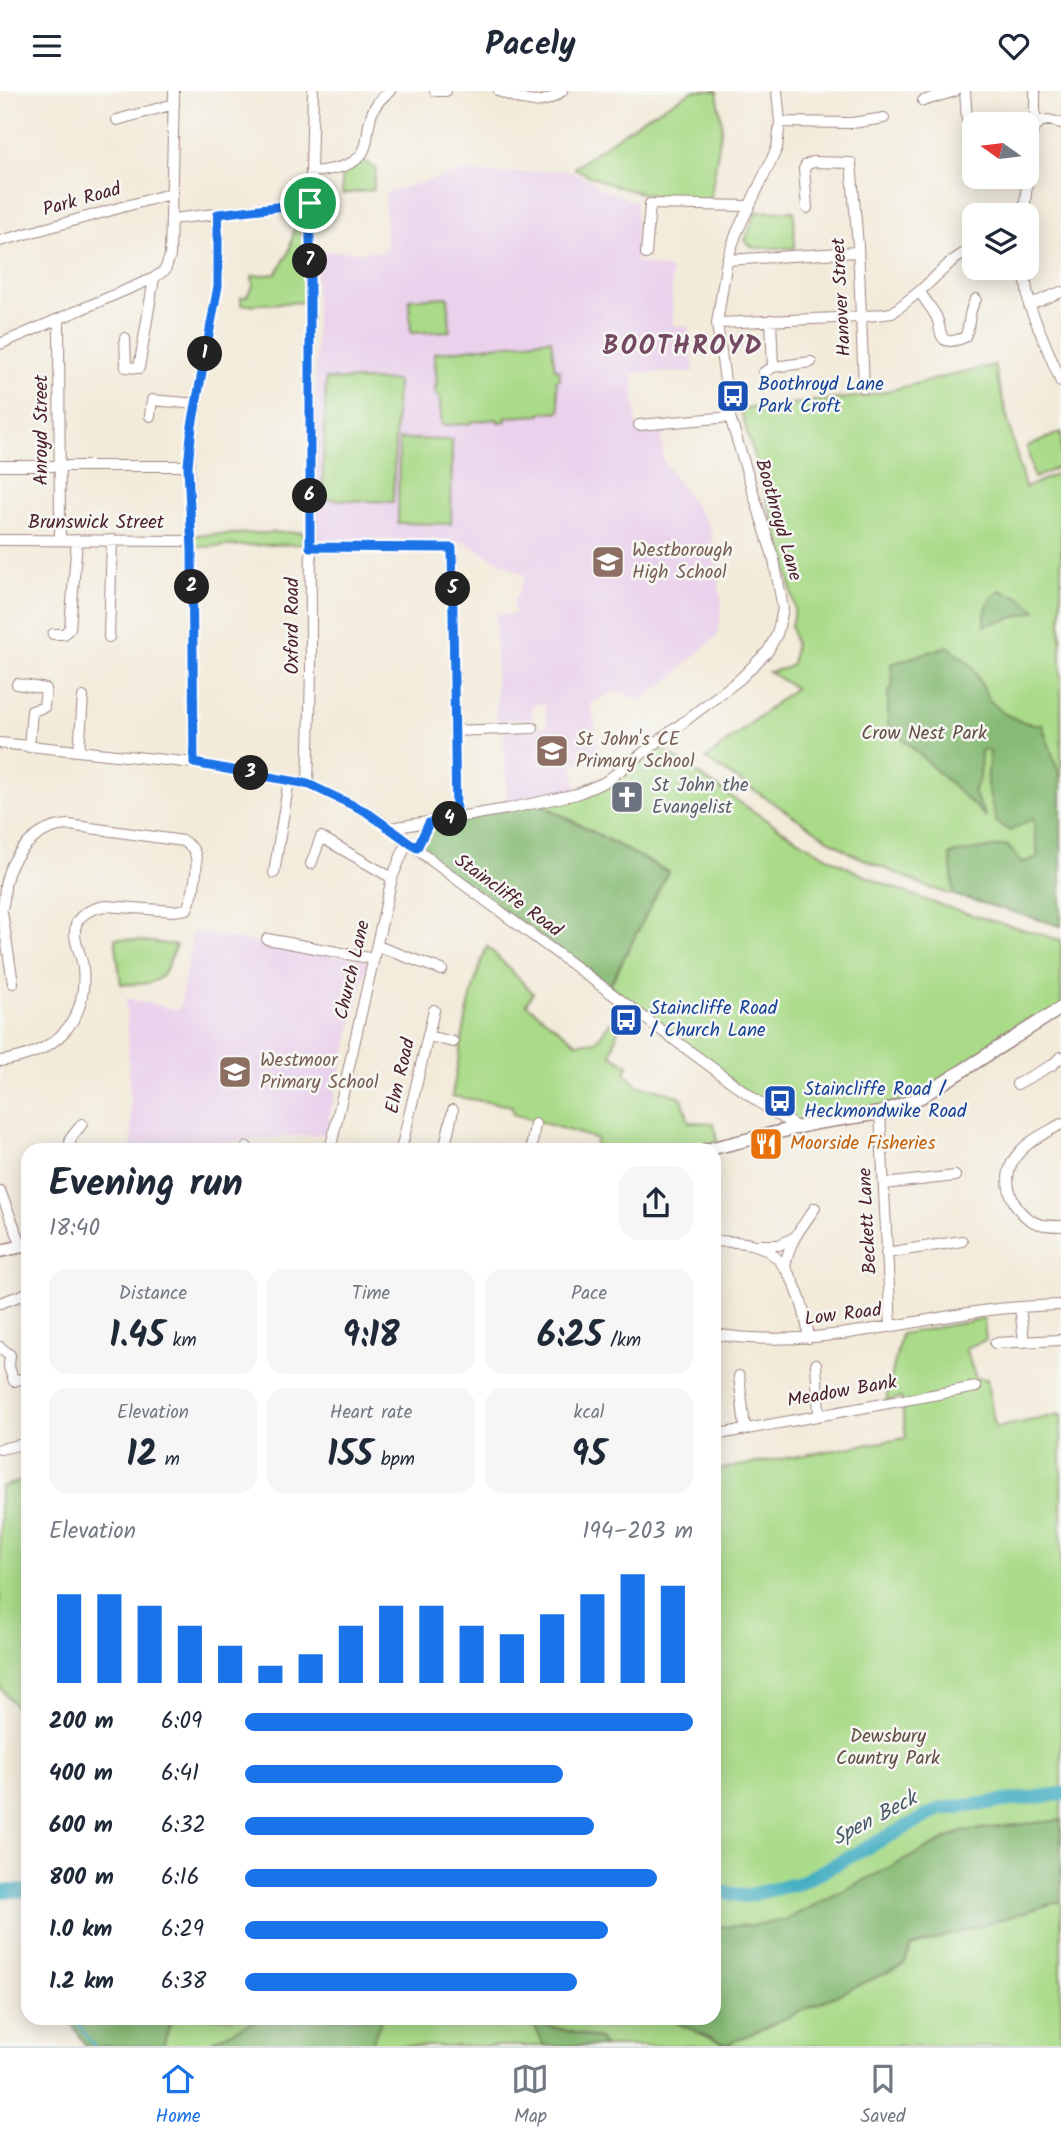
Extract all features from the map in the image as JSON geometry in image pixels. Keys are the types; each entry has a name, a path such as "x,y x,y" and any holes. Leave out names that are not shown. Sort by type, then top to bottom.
{"main road":[{"path":"721,1146 816,1123 880,1113 921,1097 1061,1008"},
{"path":"0,1251 21,1246"}],"street":[{"path":"0,344 154,278 165,270 169,261 172,219 174,91"},
{"name":"Oxford Road","path":"308,784 310,203 313,91"},
{"path":"311,172 342,169 360,157 365,150 376,102 390,91"},
{"path":"435,91 446,91"},
{"path":"499,91 516,99 535,103 548,100 562,91"},
{"name":"Boothroyd Lane","path":"391,828 578,794 605,782 740,680 768,651 777,634 783,609 774,560 730,417 717,323 727,260 777,148 780,122 777,91"},
{"path":"923,101 955,91"},
{"path":"965,91 966,112"},
{"path":"1035,91 1035,112"},
{"path":"117,120 174,104"},
{"path":"780,122 852,123 884,118"},
{"path":"1040,122 1048,120 1061,123"},
{"name":"Hanover Street","path":"807,208 806,165 813,162 851,163 864,388"},
{"name":"Park Road","path":"0,241 173,193"},
{"path":"172,219 310,203"},
{"path":"646,254 650,204 749,206"},
{"path":"194,763 192,541 188,466 192,426 218,286 218,214"},
{"path":"727,260 857,253"},
{"path":"717,323 860,317 892,313 962,254"},
{"path":"125,338 126,367 139,368 154,278"},
{"path":"1026,280 1029,305 1057,361 1061,382"},
{"path":"920,291 938,318 939,335 943,339 965,337 969,312 976,299"},
{"path":"1029,305 1061,292"},
{"name":"Anroyd Street","path":"59,319 60,540"},
{"path":"771,320 773,367"},
{"path":"763,373 773,367 811,362"},
{"path":"150,416 152,400 197,404"},
{"path":"639,425 730,417"},
{"path":"0,466 188,466"},
{"name":"Brunswick Street","path":"0,540 192,541"},
{"path":"53,634 64,634 70,628 78,540"},
{"path":"110,637 112,540"},
{"path":"310,547 452,548 456,818"},
{"path":"17,684 46,689 44,707 32,711 29,747"},
{"path":"79,751 83,697"},
{"path":"454,731 533,728"},
{"name":"Staincliffe Road","path":"0,743 194,763 289,780 308,784 365,811 760,1103 799,1128"},
{"path":"274,873 289,780"},
{"path":"417,848 429,823"},
{"path":"0,1061 33,1054 52,1044 67,1030 80,1006 84,982 83,963 74,930 79,918 95,907 106,906 174,911 187,909 195,876 196,856 192,848 183,841 69,825 46,829 28,842 16,859 5,884 1,913 13,983"},
{"path":"311,864 321,837 392,878"},
{"name":"Church Lane","path":"332,1143 392,878 407,842"},
{"path":"267,939 374,959"},
{"path":"377,946 442,970"},
{"name":"Elm Road","path":"403,1143 434,1010"},
{"path":"429,1036 453,1041"},
{"path":"1017,1084 1061,1058"},
{"path":"446,1143 453,1110"},
{"name":"Beckett Lane","path":"880,1113 891,1327"},
{"path":"70,1143 70,1139 82,1124"},
{"path":"532,1143 535,1124"},
{"path":"1061,1124 1023,1149 1013,1161 1009,1173 1010,1190 1016,1209 1035,1224 1061,1226"},
{"path":"884,1184 955,1176"},
{"path":"0,1191 21,1236"},
{"path":"785,1269 793,1238 815,1208"},
{"path":"721,1242 779,1245 793,1238"},
{"path":"886,1253 962,1241"},
{"path":"757,1245 773,1254 785,1269 806,1314 809,1338"},
{"path":"0,1303 21,1296"},
{"name":"Low Road","path":"721,1334 763,1339 809,1338 975,1312 1061,1305"},
{"path":"1020,1307 1024,1342"},
{"path":"995,1343 1061,1340"},
{"path":"0,1347 10,1355 9,1367 14,1381 21,1379"},
{"path":"816,1364 819,1414"},
{"path":"739,1376 745,1427"},
{"name":"Meadow Bank","path":"721,1433 976,1387"},
{"path":"0,1449 21,1444"}],"shaded area":[{"path":"566,170 593,181 599,188 636,202 636,262 671,270 673,326 688,326 694,372 633,373 637,431 662,431 663,460 711,529 722,604 718,635 665,683 641,701 617,691 591,703 600,757 573,764 577,794 507,809 504,732 538,730 539,726 547,726 545,704 532,704 532,719 496,720 496,615 516,614 513,604 526,576 462,541 452,548 449,540 319,541 315,537 316,251 386,252 385,193 461,172"},
{"name":"Westmoor Primary School","path":"193,932 368,961 325,1134 201,1143 132,1143 126,998 179,1010"}],"green space":[{"path":"693,91 717,91 722,125 710,202 640,193 606,183 574,168 644,118"},
{"path":"362,160 376,169 373,190 342,194 342,173"},
{"path":"794,211 795,248 754,248 745,241 756,212"},
{"path":"302,218 305,302 241,305 241,297 246,297 253,286 252,276 276,274 289,252 296,221"},
{"path":"448,297 450,331 411,333 409,299"},
{"path":"551,339 555,369 559,369 560,379 556,380 560,411 506,417 506,421 498,422 497,419 442,425 439,395 436,395 434,353"},
{"name":"Crow Nest Park","path":"994,365 1025,488 1061,472 1061,926 930,888 850,853 706,759 795,688 769,672 792,664 795,643 791,626 795,609 785,560 740,409 866,396"},
{"path":"326,379 397,381 393,502 322,499"},
{"path":"1061,432 1061,466 1034,478 1027,447"},
{"path":"399,439 452,440 451,524 398,523"},
{"path":"303,532 303,544 192,547 192,535"},
{"path":"1000,590 1022,598 1036,611 984,626 988,605"},
{"path":"948,646 973,667 989,700 1003,713 1022,722 1042,725 1061,779 1061,926 954,895 950,854 1007,845 1022,863 1038,857 1033,818 1010,831 997,823 987,785 990,750 981,750 980,777 973,792 986,817 888,725 888,693 893,685 891,664"},
{"path":"655,744 792,836 839,863 893,888 948,908 1061,940 1061,1008 921,1097 798,1128 760,1103 610,985 668,872 537,802 605,782"},
{"path":"537,802 668,872 610,985 417,848 429,823"},
{"path":"115,938 176,945 167,967 158,979 144,984 121,984"},
{"path":"487,946 533,993 526,1004 577,1043 596,1041 619,1011 622,1015 611,1055 628,1065 625,1073 638,1086 661,1090 682,1098 689,1122 714,1123 717,1143 596,1143 597,1139 513,1114 512,1106 452,1096 470,1001"},
{"name":"Dewsbury Country Park","path":"984,1319 986,1340 965,1348 976,1378 987,1379 995,1428 1061,1414 1061,2046 93,2046 80,2025 721,2025 721,1469 906,1438 901,1398 886,1401 901,1334"},
{"path":"21,1481 21,1712 0,1687 0,1487"},
{"path":"1061,1820 1061,1901 911,1947 904,1965 726,2045 682,2025 721,2025 721,1927 785,1920 962,1831"},
{"path":"72,2025 170,2025 163,2046 86,2046"},
{"path":"246,2025 379,2025 371,2046 207,2046"},
{"path":"534,2025 545,2025 599,2039 604,2046 544,2046"}],"waterway":[{"name":"Spen Beck","path":"721,1892 745,1896 800,1883 940,1809 1061,1794"},
{"name":"Spen Beck","path":"0,1891 21,1891"},
{"path":"79,2025 94,2046"}],"place":[{"name":"Boothroyd Lane Park Croft","path":"733,396"},
{"name":"Westborough High School","path":"608,562"},
{"name":"St John's CE Primary School","path":"552,751"},
{"name":"St John the Evangelist","path":"627,797"},
{"name":"Staincliffe Road / Church Lane","path":"626,1020"},
{"name":"Westmoor Primary School","path":"235,1072"},
{"name":"Staincliffe Road / Heckmondwike Road","path":"780,1101"},
{"name":"Moorside Fisheries","path":"766,1144"}],"district":[{"name":"BOOTHROYD","path":"683,347"}],"route":[{"path":"310,203 310,547 452,548 456,818 429,823 417,848 365,811 308,784 194,763 192,549 188,466 192,426 218,286 218,214 310,203"}]}
